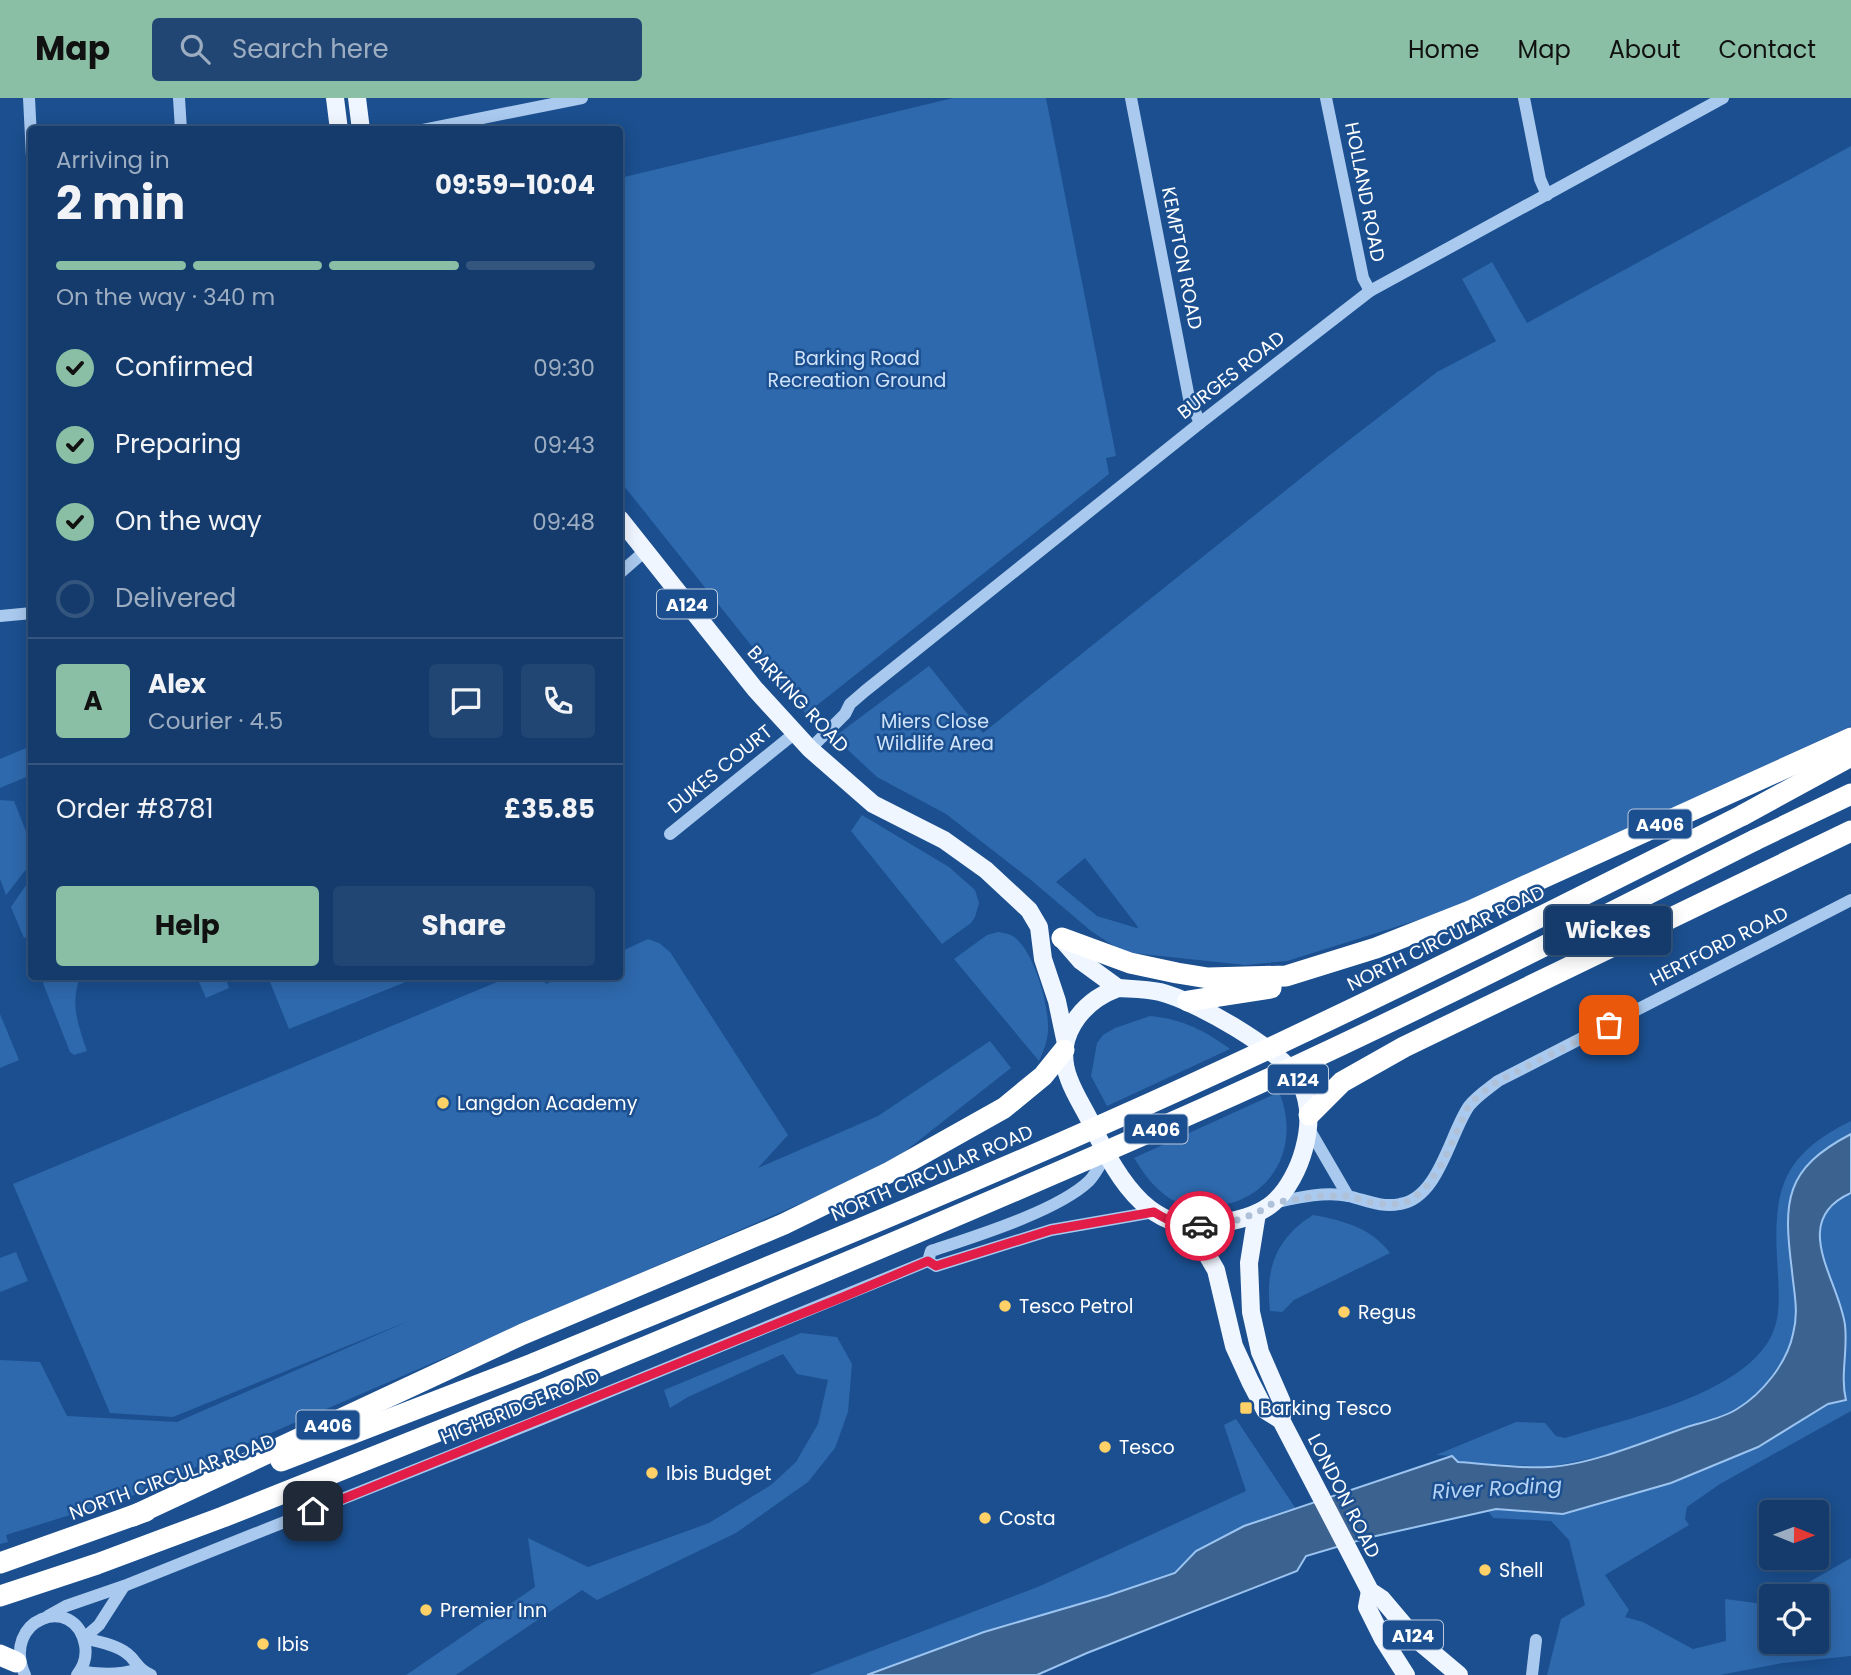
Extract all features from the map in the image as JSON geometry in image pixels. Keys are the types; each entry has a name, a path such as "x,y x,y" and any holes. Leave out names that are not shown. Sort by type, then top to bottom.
{"highway":[{"name":"A406","path":"1188,1001 1273,988 1286,976 1376,948 1470,911 1851,738"},
{"name":"NORTH CIRCULAR ROAD","path":"0,1563 133,1516 535,1363 936,1196 1172,1094 1411,981 1743,815 1851,756"},
{"name":"A406","path":"0,1597 223,1517 544,1389 924,1231 1216,1103 1486,975 1851,794"},
{"path":"1309,1122 1342,1082 1396,1051 1851,831"},
{"name":"A124","path":"1062,938 1130,964 1177,973 1208,978 1286,976"},
{"name":"A406","path":"133,1516 523,1334 784,1224 890,1172 1013,1102 1043,1076 1065,1047"}],"main road":[{"path":"335,98 338,126"},
{"path":"357,98 360,126"},
{"name":"BARKING ROAD","path":"623,523 755,689 810,749 873,804 944,839 986,870 1029,910 1039,927 1043,958 1057,1001 1065,1047"},
{"name":"BARKING ROAD","path":"1039,927 1062,938 1081,961 1118,988"},
{"path":"1065,1047 1070,1027 1079,1014 1101,995 1118,988"},
{"name":"A124","path":"1065,1047 1069,1078 1116,1173 1154,1212 1168,1221 1184,1226 1213,1226 1257,1213 1273,1203 1294,1175 1302,1157 1309,1122 1301,1084 1291,1068 1265,1046 1188,1001 1159,992 1118,988"},
{"name":"LONDON ROAD","path":"1257,1213 1249,1264 1251,1312 1260,1352 1284,1407 1281,1420"},
{"name":"LONDON ROAD","path":"1184,1226 1202,1246 1216,1270 1234,1346 1265,1410 1281,1420 1370,1591 1382,1599 1415,1637 1459,1675"},
{"name":"LONDON ROAD","path":"1370,1591 1367,1607 1406,1675"}],"street":[{"path":"29,98 30,126"},
{"path":"179,98 181,126"},
{"path":"515,98 517,112"},
{"path":"444,126 582,98"},
{"name":"KEMPTON ROAD","path":"1131,98 1189,398 1200,423"},
{"name":"HOLLAND ROAD","path":"1326,98 1363,278 1370,291"},
{"path":"1524,98 1540,179 1547,195"},
{"name":"BURGES ROAD","path":"810,749 845,714 849,704 1200,423 1370,291 1716,100"},
{"path":"623,570 645,551"},
{"path":"0,617 28,614"},
{"name":"DUKES COURT","path":"670,834 795,733"},
{"name":"HERTFORD ROAD","path":"1273,1203 1316,1196 1348,1196 1376,1204 1403,1204 1429,1184 1444,1160 1468,1107 1498,1081 1851,900"},
{"path":"1309,1122 1348,1196"},
{"name":"HIGHBRIDGE ROAD","path":"928,1261 931,1251 1049,1207 1068,1196 1093,1177 1106,1154"},
{"name":"HIGHBRIDGE ROAD","path":"928,1261 936,1266 1051,1230 1154,1212"},
{"name":"HIGHBRIDGE ROAD","path":"14,1664 16,1641 21,1631 38,1618 587,1401 928,1261"},
{"path":"84,1639 99,1625 124,1586"},
{"path":"48,1616 70,1621 84,1639 85,1661 79,1673 145,1672"},
{"path":"84,1639 109,1645 130,1656 145,1672"},
{"path":"1532,1675 1536,1640"}],"green space":[{"name":"Barking Road Recreation Ground","path":"953,98 1046,98 1116,456 1106,458 1109,474 806,714 623,485 623,177"},
{"name":"Miers Close Wildlife Area","path":"1851,146 1851,726 1499,888 1434,915 1287,961 1245,965 1123,952 1091,931 946,814 877,777 834,737 929,666 983,733 1437,372 1496,341 1462,279 1492,262 1527,323","holes":["1085,858 1138,927 1097,916 1056,882"]},
{"path":"28,747 28,776 0,788 0,759"},
{"path":"0,800 14,801 28,836 28,867 6,895 0,879"},
{"path":"862,815 949,867 975,890 979,903 971,923 942,944 851,831"},
{"path":"28,882 28,936 24,938 11,907"},
{"path":"998,932 1012,936 1021,944 1039,979 1046,1006 1048,1029 1039,1061 954,959 987,935"},
{"name":"Langdon Academy","path":"648,939 659,943 670,952 788,1135 758,1168 878,1116 990,1041 1011,1068 885,1167 227,1452 147,1491 6,1535 8,1542 0,1544 0,1360 40,1362 67,1416 177,1422 411,1320 173,1417 110,1413 13,1184 502,980 544,980 546,984 556,980 623,980 623,951"},
{"path":"44,980 79,980 75,1005 87,1051 74,1055 70,1052"},
{"path":"226,980 229,988 206,998 199,982"},
{"path":"269,980 411,980 289,1029"},
{"path":"0,1014 19,1060 0,1068"},
{"path":"1150,1016 1192,1026 1230,1049 1107,1106 1091,1076 1097,1043 1103,1035 1115,1028"},
{"path":"1279,1092 1287,1131 1278,1166 1254,1193 1237,1201 1205,1207 1174,1201 1154,1185 1134,1158"},
{"path":"1851,1121 1851,1134 1826,1148 1812,1160 1787,1225 1797,1309 1794,1333 1789,1350 1761,1391 1736,1410 1602,1456 1550,1467 1458,1462 1452,1456 1436,1455 1516,1422 1545,1423 1556,1436 1565,1438 1617,1423 1704,1392 1730,1378 1752,1361 1768,1342 1777,1318 1777,1224 1784,1183 1793,1166 1807,1150"},
{"path":"1851,1193 1851,1411 1720,1484 1687,1507 1685,1519 1689,1525 1605,1575 1629,1610 1625,1617 1643,1622 1693,1649 1726,1641 1725,1599 1759,1603 1759,1654 1829,1654 1829,1584 1806,1584 1851,1558 1851,1656 1782,1663 1720,1675 1547,1675 1561,1619 1585,1605 1569,1540 1551,1521 1493,1518 1488,1511 1496,1509 1563,1514 1670,1483 1758,1447 1828,1404 1845,1400 1845,1325 1822,1253 1820,1235 1823,1219 1832,1205"},
{"path":"1313,1215 1356,1226 1383,1244 1390,1253 1294,1300 1282,1312 1270,1311 1269,1282 1276,1256 1290,1234"},
{"path":"16,1252 28,1281 0,1292 0,1258"},
{"path":"801,1333 837,1337 852,1364 848,1412 835,1448 808,1482 736,1533 597,1600 582,1590 456,1675 406,1675 535,1587 528,1538 588,1567 709,1523 771,1485 796,1462 818,1424 828,1380 797,1374 783,1354 688,1397 670,1408 664,1390"},
{"path":"1236,1419 1296,1509 1244,1526 1196,1551 1175,1573 984,1632 867,1675 809,1675 1040,1586 1246,1491 1224,1425"}],"water":[{"name":"River Roding","path":"1851,1134 1851,1193 1832,1205 1823,1219 1820,1235 1822,1253 1845,1325 1846,1400 1828,1404 1758,1447 1671,1483 1563,1514 1496,1509 1367,1538 1306,1556 1297,1571 1037,1675 867,1675 984,1632 1175,1573 1196,1551 1244,1526 1452,1456 1458,1462 1504,1466 1565,1465 1618,1452 1731,1412 1746,1403 1772,1377 1790,1345 1796,1318 1788,1225 1793,1189 1812,1160"}],"way so far":[{"path":"1200,1226 1237,1220 1257,1213 1273,1203 1297,1198 1348,1196 1376,1204 1403,1204 1429,1184 1444,1160 1468,1107 1478,1096 1498,1081 1609,1025"}],"place":[{"name":"Wickes","path":"1609,1025"},
{"name":"Langdon Academy","path":"443,1103"},
{"name":"Tesco Petrol","path":"1005,1306"},
{"name":"Regus","path":"1344,1312"},
{"name":"Barking Tesco","path":"1246,1408"},
{"name":"Tesco","path":"1105,1447"},
{"name":"Ibis Budget","path":"652,1473"},
{"name":"Costa","path":"985,1518"},
{"name":"Shell","path":"1485,1570"},
{"name":"Premier Inn","path":"426,1610"},
{"name":"Ibis","path":"263,1644"}],"route":[{"path":"313,1511 928,1261 936,1266 1051,1230 1154,1212 1168,1221 1184,1226 1200,1226"}]}
